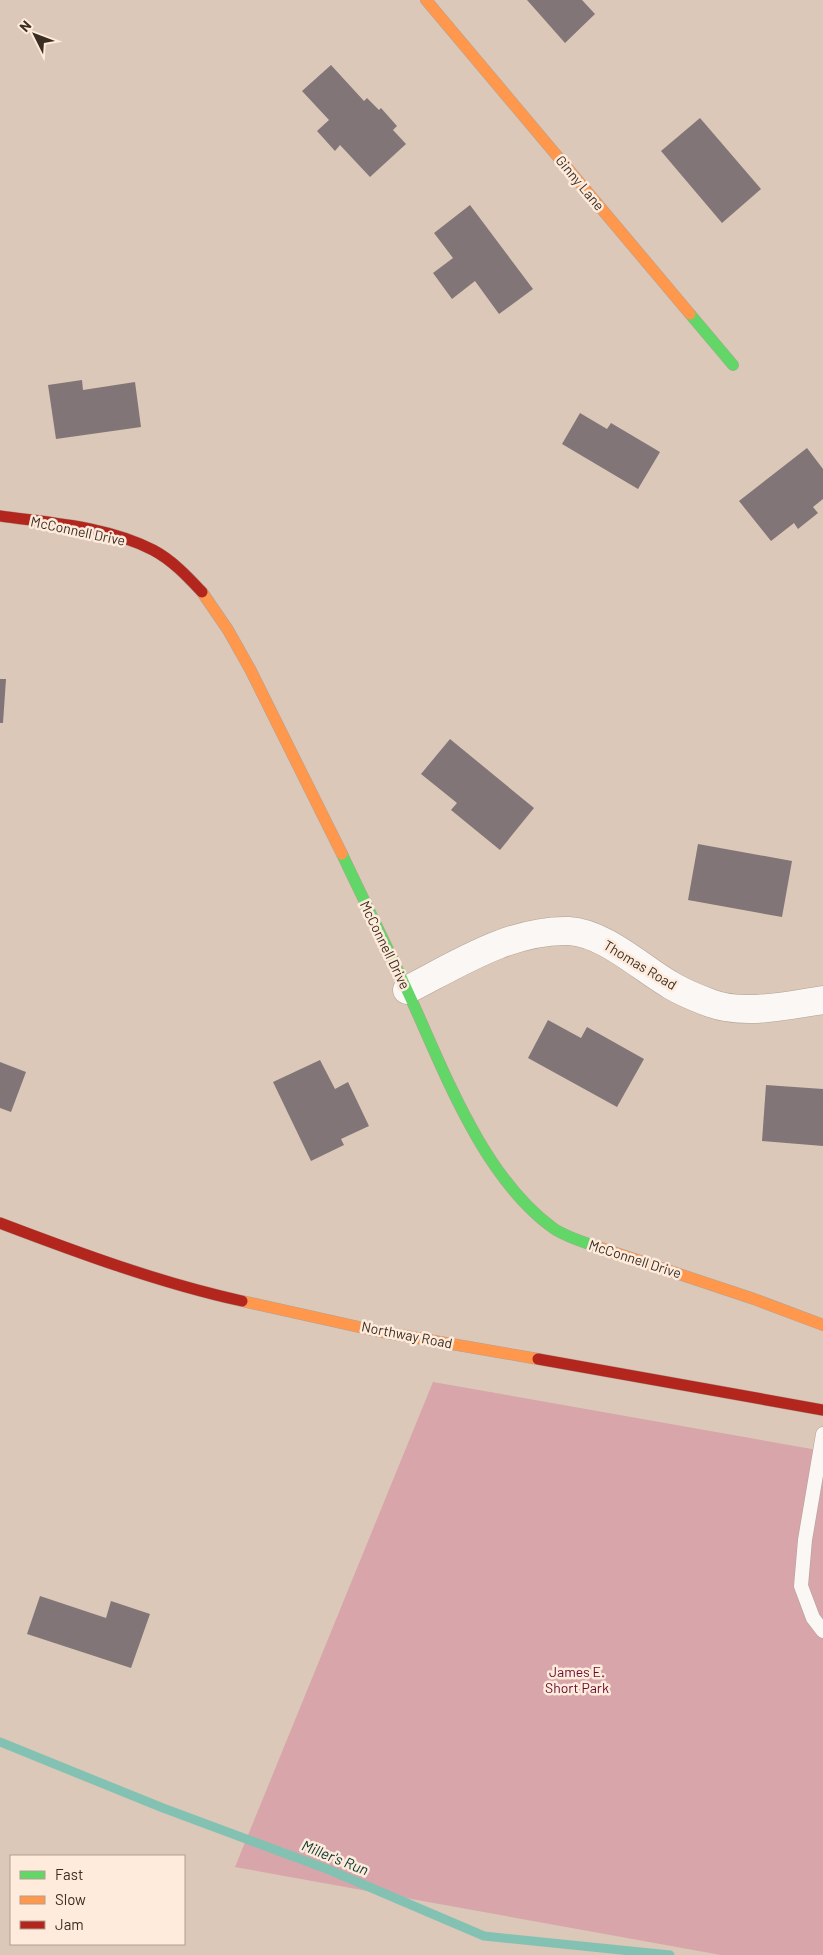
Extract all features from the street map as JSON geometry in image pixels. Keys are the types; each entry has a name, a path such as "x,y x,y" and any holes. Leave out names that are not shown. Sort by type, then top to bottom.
{"street":[{"name":"Ginny Lane","path":"426,0 733,365"},
{"name":"McConnell Drive","path":"0,516 60,525 122,538 154,551 177,567 210,602 234,638 278,723 407,990 452,1088 483,1146 510,1186 532,1209 553,1228 574,1239 754,1298 823,1325"},
{"name":"Thomas Road","path":"407,990 481,953 516,939 549,932 571,931 590,937 623,953 669,985 712,1004 736,1008 759,1008 823,1000"},
{"name":"Northway Road","path":"0,1222 79,1253 151,1276 238,1300 377,1331 823,1410"}],"lane":[{"path":"823,1434 805,1540 801,1586 813,1618 823,1631"}],"green space":[{"name":"James E. Short Park","path":"433,1382 823,1451 823,1955 721,1955 235,1867"}],"building":[{"path":"527,0 582,0 595,14 565,43"},
{"path":"331,65 364,101 367,98 379,110 381,108 397,126 393,130 406,144 370,177 340,145 335,151 317,131 329,120 302,91"},
{"path":"700,118 761,189 722,223 661,151"},
{"path":"470,205 533,289 499,314 475,281 452,299 433,273 453,258 434,233"},
{"path":"82,380 83,390 135,382 141,427 56,439 48,385"},
{"path":"580,413 607,429 611,423 660,452 638,489 562,444"},
{"path":"807,448 823,469 823,499 813,507 818,513 798,529 794,523 771,541 739,501"},
{"path":"0,679 6,679 3,723 0,723"},
{"path":"450,739 534,808 500,850 451,810 457,803 421,774"},
{"path":"698,844 792,861 782,917 688,900"},
{"path":"548,1020 581,1038 587,1027 644,1059 617,1107 528,1058"},
{"path":"320,1060 335,1089 348,1082 369,1126 341,1139 344,1145 311,1161 273,1082"},
{"path":"0,1062 26,1072 11,1112 0,1108"},
{"path":"766,1085 823,1089 823,1146 762,1141"},
{"path":"40,1596 106,1618 111,1601 150,1614 131,1668 27,1634"}],"waterway":[{"name":"Miller's Run","path":"0,1742 163,1808 327,1869 484,1936 670,1955"}],"traffic: fast":[{"path":"690,314 733,365"},
{"path":"342,854 404,983 453,1093 487,1154 507,1182 529,1207 553,1228 569,1237 598,1247"}],"traffic: slow":[{"path":"426,0 690,314"},
{"path":"202,592 228,630 250,669 342,854"},
{"path":"598,1247 754,1299 823,1325"},
{"path":"242,1301 377,1331 538,1359"}],"traffic: jam":[{"path":"0,516 78,527 135,542 153,550 173,563 202,592"},
{"path":"0,1223 150,1276 242,1301"},
{"path":"538,1359 823,1410"}]}
